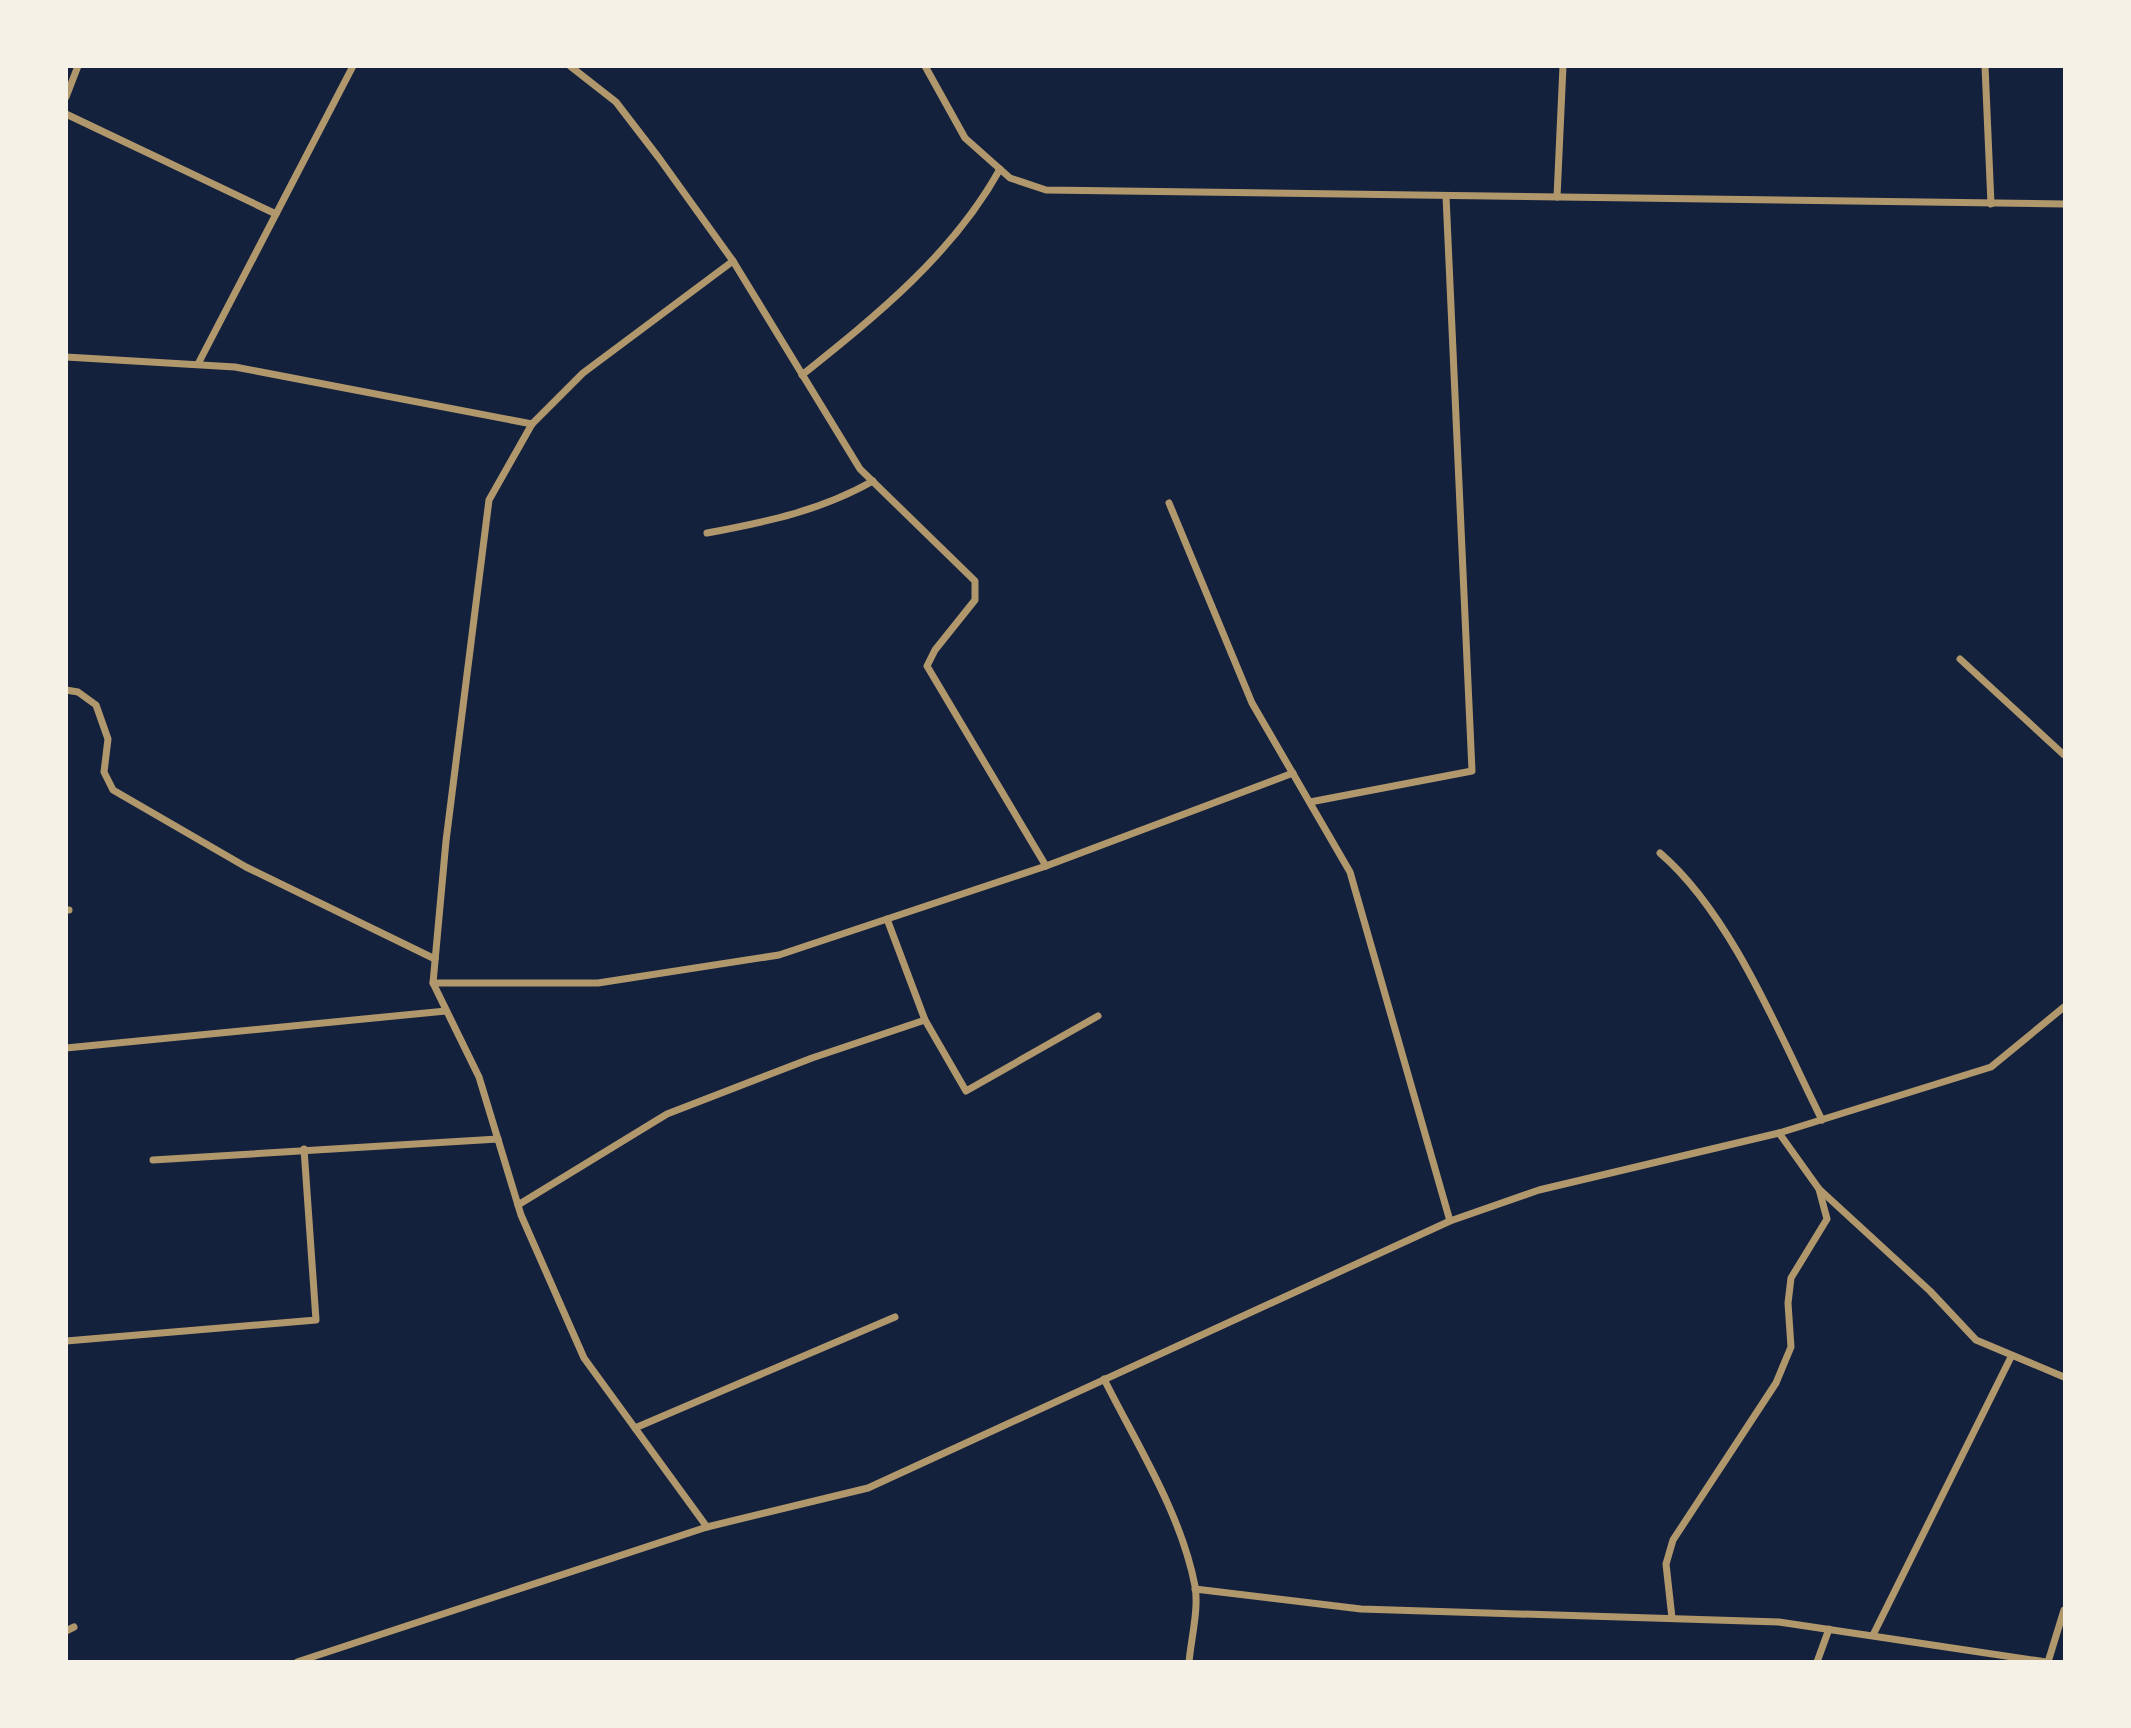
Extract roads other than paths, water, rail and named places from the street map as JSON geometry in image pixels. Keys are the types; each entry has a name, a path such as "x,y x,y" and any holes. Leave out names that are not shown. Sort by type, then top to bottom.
{"street":[{"path":"66,97 78,66"},
{"path":"198,365 353,66"},
{"path":"570,66 616,102 733,261 860,469 975,581 975,600 935,650 927,666 1046,866"},
{"path":"925,66 965,138 1010,178 1046,190 2064,204"},
{"path":"1558,197 1563,66"},
{"path":"1985,66 1990,204"},
{"path":"66,114 276,214"},
{"path":"802,375 877,315 951,240 983,200 1000,169"},
{"path":"1310,802 1472,771 1446,196"},
{"path":"707,1527 584,1358 518,1205 479,1077 433,983 446,841 489,500 532,424 583,373 733,261"},
{"path":"66,357 198,365 303,379 532,424"},
{"path":"707,533 784,519 843,498 873,481"},
{"path":"1169,503 1252,703 1350,872 1450,1221"},
{"path":"1961,659 2064,755"},
{"path":"66,690 78,692 96,705 107,739 104,772 113,790 246,867 435,959"},
{"path":"433,983 598,983 779,955 1046,866 1293,773"},
{"path":"1660,853 1681,871 1723,926 1822,1120"},
{"path":"887,919 925,1020 966,1091 1098,1016"},
{"path":"297,1661 707,1527 869,1488 1450,1221 1539,1189 1779,1133 1991,1067 2064,1007"},
{"path":"66,1048 446,1011"},
{"path":"518,1205 667,1114 812,1058 925,1020"},
{"path":"1779,1133 1819,1189 1930,1291 1976,1340 2011,1357 2064,1377"},
{"path":"153,1160 498,1139"},
{"path":"66,1341 316,1320 304,1149"},
{"path":"1672,1618 1666,1564 1673,1540 1776,1383 1791,1347 1788,1303 1791,1278 1827,1219 1819,1189"},
{"path":"635,1429 895,1317"},
{"path":"1873,1635 2011,1357"},
{"path":"1104,1379 1166,1502 1195,1589 1189,1661"},
{"path":"1195,1589 1362,1609 1779,1622 2047,1661 2064,1610"},
{"path":"1817,1661 1829,1629"}]}
